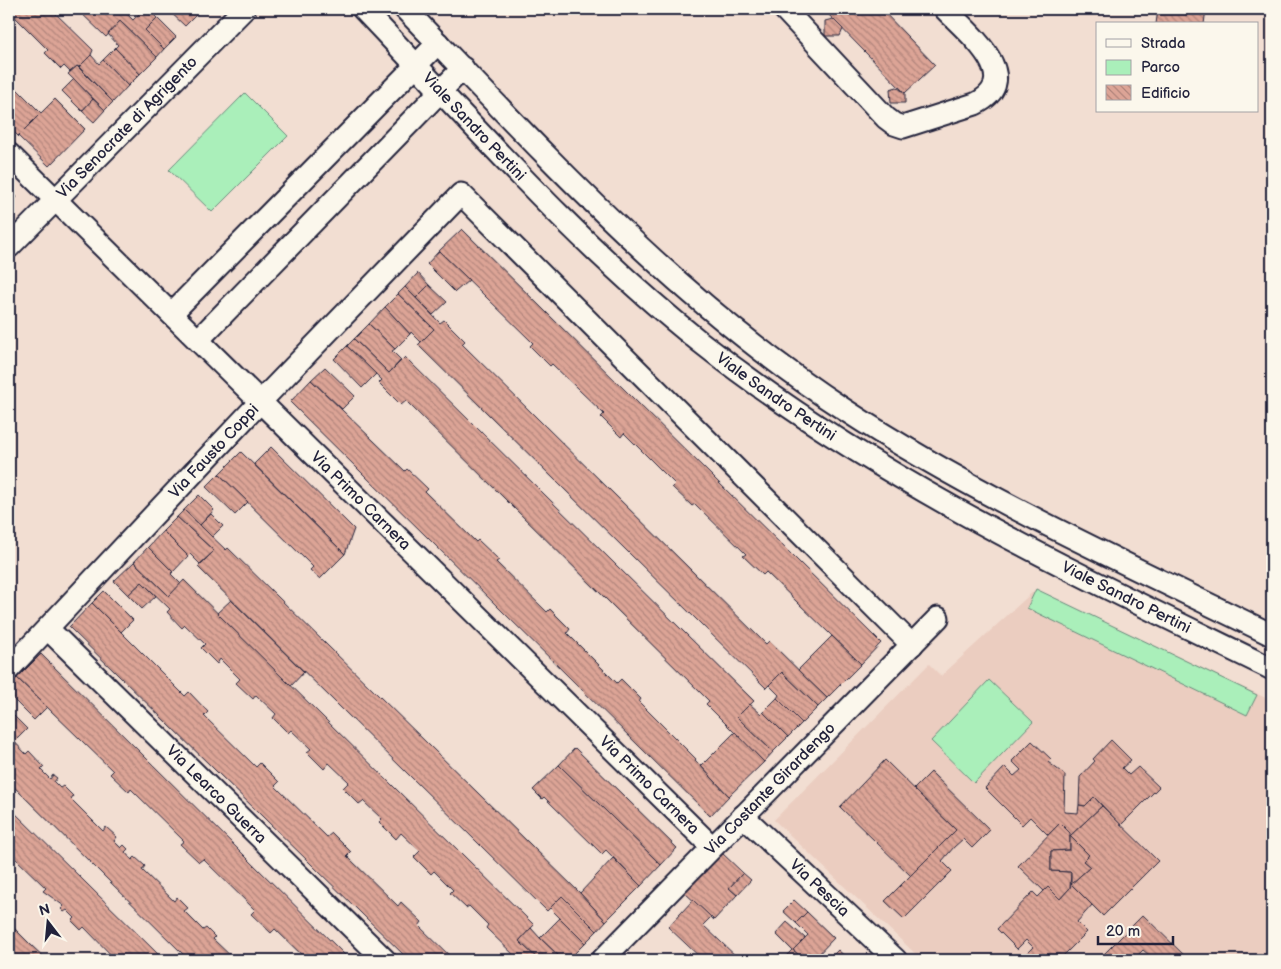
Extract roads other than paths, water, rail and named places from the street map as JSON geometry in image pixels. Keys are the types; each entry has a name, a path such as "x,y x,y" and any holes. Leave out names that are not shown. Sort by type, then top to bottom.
{"street":[{"name":"Via Senocrate di Agrigento","path":"9,247 244,9"},
{"name":"Viale Sandro Pertini","path":"363,9 580,236 640,292 701,342 784,404 864,456 938,500 1056,563 1272,669"},
{"name":"Viale Sandro Pertini","path":"405,9 620,231 688,292 766,354 844,410 997,499 1272,635"},
{"path":"784,9 886,118 894,124 903,127 980,102 984,100 995,83 996,72 990,58 946,9"},
{"path":"172,313 438,43"},
{"path":"199,339 463,68"},
{"name":"Via Primo Carnera","path":"9,154 199,339 712,847"},
{"name":"Via Fausto Coppi","path":"9,669 261,401 461,194 912,645"},
{"name":"Via Costante Girardengo","path":"602,960 938,618"},
{"name":"Via Learco Guerra","path":"48,629 385,960"},
{"name":"Via Pescia","path":"743,816 896,960"}]}
